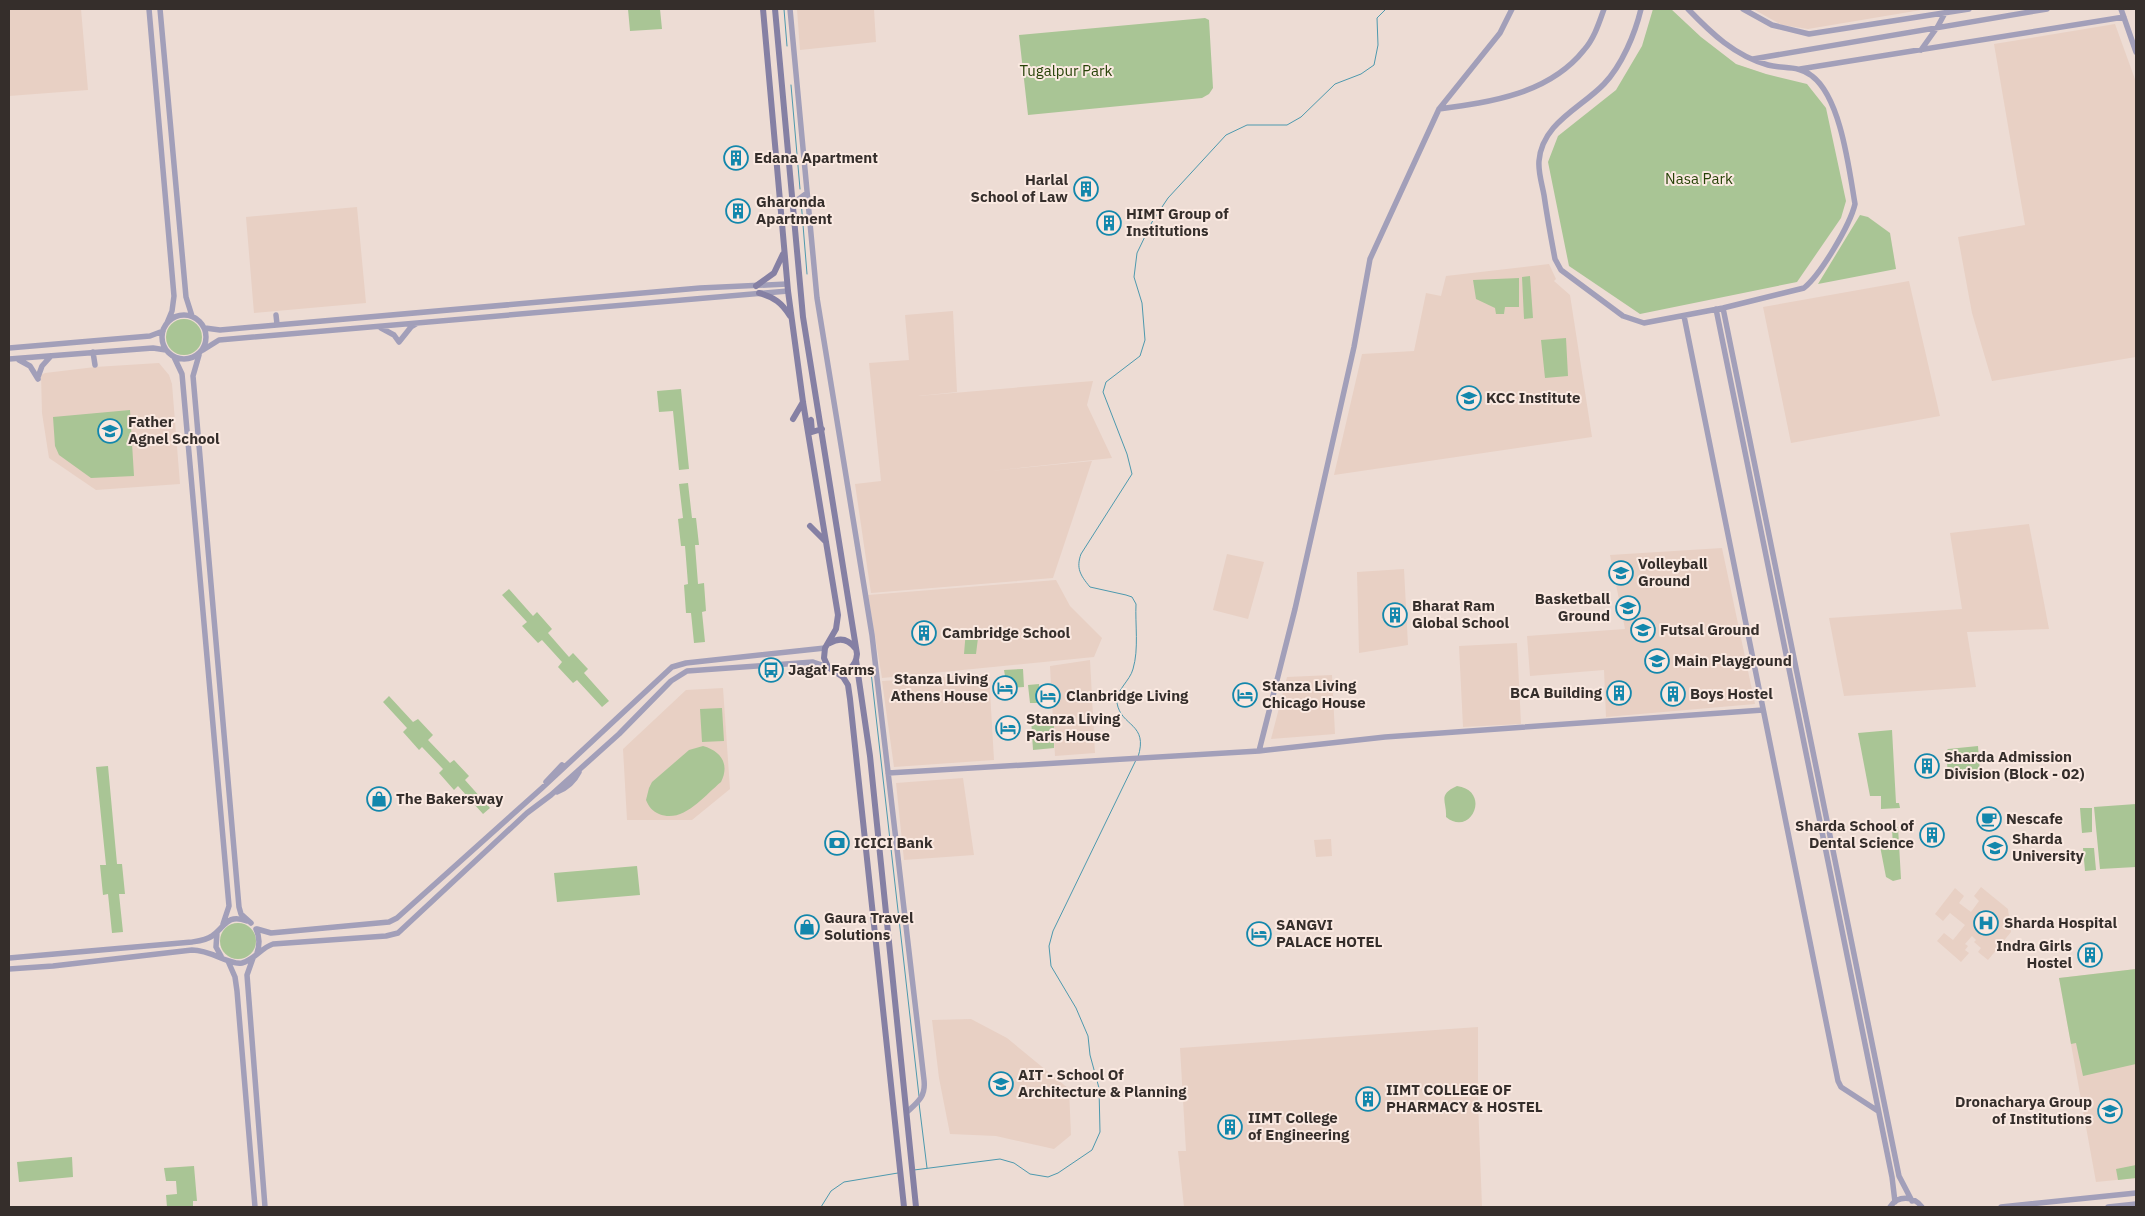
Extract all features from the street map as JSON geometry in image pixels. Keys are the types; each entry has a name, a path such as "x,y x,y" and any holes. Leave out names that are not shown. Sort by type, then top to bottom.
{"main road":[{"path":"763,9 787,284 803,402 838,615 836,629 825,648 824,658 828,667 843,677 848,685 904,1207"},
{"path":"775,9 803,317 822,429 870,756 916,1207"},
{"path":"775,149 778,140 782,139 789,157"},
{"path":"756,286 774,273 782,259 784,249"},
{"path":"759,293 767,295 780,303 792,319"},
{"path":"793,419 803,402"},
{"path":"807,424 811,420 812,432 822,429"},
{"path":"810,526 827,543"},
{"path":"830,642 841,639 852,644 855,648"},
{"path":"835,671 840,672 850,669 856,660"}],"street":[{"path":"149,9 174,296 163,331 162,341 166,350 174,357 182,360 191,359 219,340 788,292"},
{"path":"160,9 186,297 192,316"},
{"path":"790,9 819,315 872,635 925,1089 923,1096 907,1112"},
{"path":"1259,750 1295,609 1354,347 1370,259 1439,109 1500,34 1512,9"},
{"path":"1439,109 1490,102 1518,95 1550,78 1571,64 1586,49 1597,29 1604,9"},
{"path":"1641,9 1638,23 1611,74 1594,93 1564,116 1544,142 1539,160 1555,259 1561,270 1623,316 1635,321 1644,323 1684,316 1804,288 1814,278 1852,216 1854,204 1850,174 1837,118 1831,102 1820,82 1810,74 1799,69"},
{"path":"1688,9 1725,45 1751,59 1770,66 1799,69 2124,17"},
{"path":"1743,9 1759,20 1772,25 1809,34 1969,9"},
{"path":"1751,59 2046,9"},
{"path":"2121,9 2136,52"},
{"path":"1921,50 1945,13"},
{"path":"792,204 807,193"},
{"path":"205,328 220,330 700,288 787,284"},
{"path":"1720,308 1892,1177 1894,1202"},
{"path":"1720,308 1900,1176 1912,1201"},
{"path":"276,315 277,324"},
{"path":"167,323 179,316 192,316 205,328 207,339 193,376 238,897 241,914 257,929 260,945 247,975 265,1207"},
{"path":"1684,316 1838,1081 1841,1087 1878,1111"},
{"path":"376,327 388,331 399,342 411,327 418,323"},
{"path":"9,348 150,336 163,331"},
{"path":"12,359 152,348 166,350"},
{"path":"93,352 95,365"},
{"path":"12,359 30,366 38,379 45,361 55,355"},
{"path":"9,958 192,942 211,938 223,924 229,906 182,374 174,357"},
{"path":"754,648 756,655"},
{"path":"257,929 271,933 389,922 397,918 542,788 672,667 686,663 825,648"},
{"path":"9,969 53,966 192,950 203,950 241,963 265,947 273,944 396,934 527,813 551,795 565,789 575,779 581,768 671,681 687,671 813,662 828,667"},
{"path":"888,773 1148,758 1259,750 1385,737 1763,710"},
{"path":"223,924 237,918 252,923"},
{"path":"217,932 216,947 235,976 254,1207"},
{"path":"2001,1207 2136,1192"},
{"path":"1890,1207 1894,1202 1909,1198 1912,1201 1918,1202 1923,1207"},
{"path":"2108,1207 2136,1204"}],"shaded area":[{"path":"81,9 88,90 9,96 9,10"},
{"path":"797,9 874,9 876,42 800,50"},
{"path":"1753,9 1927,9 1808,29 1782,25"},
{"path":"2115,24 2136,82 2136,357 1992,381 1972,313 1958,237 2025,225 1994,44"},
{"path":"357,207 366,303 254,313 246,217"},
{"name":"KCC Institute","path":"1549,264 1556,279 1554,281 1570,295 1592,437 1334,475 1362,354 1414,351 1426,293 1441,296 1446,276"},
{"path":"1909,281 1940,416 1791,443 1763,307"},
{"path":"953,311 957,392 918,396 1093,381 1087,405 1112,458 990,471 1092,461 1053,578 871,593 855,484 881,481 869,363 909,360 905,315"},
{"name":"Father Agnel School","path":"159,363 169,375 172,384 180,484 96,490 49,458 42,413 41,375 95,367"},
{"path":"2029,524 2049,629 1967,632 1976,687 1844,696 1829,618 1962,609 1950,533"},
{"path":"1722,548 1755,704 1606,717 1604,670 1530,676 1527,636 1625,629 1610,555"},
{"path":"1227,554 1264,562 1248,619 1213,610"},
{"path":"1404,569 1408,645 1359,653 1357,572"},
{"path":"1056,580 1070,606 1102,638 1094,657 882,678 868,595"},
{"path":"1517,643 1521,724 1463,727 1459,646"},
{"path":"1090,660 1095,753 1055,756 1050,666"},
{"path":"989,674 994,760 894,767 882,681"},
{"path":"1332,675 1335,734 1271,739 1287,677"},
{"path":"723,688 730,789 692,820 627,820 623,749 686,690"},
{"path":"963,778 974,855 904,860 896,783"},
{"path":"1331,839 1332,856 1316,857 1314,840"},
{"name":"Sharda Hospital","path":"1981,887 2008,909 2011,932 1988,960 1978,952 1981,948 1974,942 1976,940 1972,936 1965,944 1968,946 1965,950 1969,953 1961,962 1937,941 1944,933 1953,940 1965,925 1950,913 1943,921 1935,914 1955,888 1964,896 1959,903 1971,912 1979,901 1974,896"},
{"name":"Dronacharya Group of Institutions","path":"2136,969 2136,1178 2096,1182 2059,978"},
{"name":"AIT - School Of Architecture & Planning","path":"971,1019 1007,1038 1069,1089 1071,1135 1054,1149 996,1136 950,1134 939,1078 932,1020"},
{"name":"IIMT College of Engineering","path":"1478,1027 1478,1101 1482,1207 1184,1207 1178,1151 1186,1151 1180,1048"}],"green space":[{"path":"628,9 660,9 662,29 630,31"},
{"name":"Nasa Park","path":"1653,9 1671,9 1701,37 1736,64 1807,84 1826,108 1846,201 1841,218 1797,282 1640,314 1569,266 1548,162 1558,136 1616,90 1642,46"},
{"name":"Tugalpur Park","path":"1205,18 1209,20 1213,88 1209,94 1202,98 1028,115 1019,35"},
{"path":"1860,215 1868,217 1890,233 1896,269 1818,284"},
{"path":"1530,276 1533,318 1524,319 1522,277"},
{"path":"1519,278 1519,307 1505,307 1504,314 1496,314 1495,308 1476,299 1473,280"},
{"path":"184,319 191,320 197,324 201,330 201,344 197,350 191,354 184,355 177,354 171,350 167,344 166,337 167,330 171,324 177,320"},
{"path":"1566,338 1568,376 1545,378 1541,340"},
{"path":"681,389 689,469 679,470 673,411 659,412 657,391"},
{"path":"130,410 134,476 91,478 59,455 55,446 53,417"},
{"path":"688,483 692,518 696,518 699,545 695,545 698,584 704,583 706,611 702,612 705,642 694,643 691,613 686,613 684,585 688,584 685,546 681,546 678,519 683,518 679,484"},
{"path":"509,589 533,616 537,612 552,629 548,633 569,657 573,653 588,669 584,673 609,701 602,707 577,680 573,683 558,667 562,662 542,640 538,643 522,626 527,622 502,595"},
{"path":"966,630 979,630 976,654 964,654"},
{"path":"1023,669 1024,687 1011,688 1009,678 1005,676 1004,670"},
{"path":"1039,684 1040,703 1030,703 1028,685"},
{"path":"389,696 413,722 418,719 433,735 428,740 450,763 454,760 469,776 465,780 490,808 483,814 458,786 454,790 439,773 443,769 422,747 419,750 403,732 407,728 383,702"},
{"path":"722,708 724,741 702,742 700,709"},
{"path":"1054,717 1054,748 1033,750 1031,718"},
{"path":"1892,730 1896,803 1899,803 1900,808 1881,809 1881,796 1870,796 1858,733"},
{"path":"703,746 715,751 722,759 725,769 721,782 685,812 668,816 654,812 646,800 652,782 689,750"},
{"path":"1978,746 1980,773 1948,775 1946,751 1948,749"},
{"path":"108,766 117,864 122,864 125,894 119,894 123,932 112,933 108,894 103,895 100,865 106,865 96,767"},
{"path":"1457,786 1468,790 1474,796 1474,811 1470,818 1463,822 1455,822 1446,817 1445,796 1447,792"},
{"path":"2136,804 2136,867 2100,869 2094,807"},
{"path":"2080,808 2092,808 2092,832 2082,833"},
{"path":"1898,827 1901,879 1893,881 1886,877 1879,841 1885,839 1887,848 1893,848 1892,828"},
{"path":"2083,848 2094,848 2096,870 2085,871"},
{"path":"637,866 640,895 557,902 554,873"},
{"path":"238,923 245,924 251,928 255,934 255,948 251,954 245,958 238,959 231,958 225,954 221,948 220,941 221,934 225,928 231,924"},
{"path":"2136,969 2136,1064 2083,1076 2076,1043 2071,1044 2059,978"},
{"path":"72,1157 73,1177 19,1182 17,1162"},
{"path":"2136,1165 2136,1178 2118,1180 2116,1169"},
{"path":"194,1166 197,1201 193,1201 193,1207 167,1207 166,1195 177,1194 176,1181 166,1181 164,1168"}],"waterway":[{"path":"784,9 787,46"},
{"path":"1138,757 1140,738 1137,731 1120,711 1117,703 1118,694 1131,673 1135,661 1136,604 1132,597 1090,587 1081,575 1079,567 1081,554 1132,474 1127,454 1103,392 1106,382 1140,356 1145,340 1142,303 1134,277 1137,253 1152,222 1168,198 1226,135 1247,125 1287,125 1301,117 1335,84 1361,74 1374,65 1378,45 1377,18 1386,9"},
{"path":"791,85 800,189"},
{"path":"801,200 807,274"},
{"path":"871,672 919,1096"},
{"path":"914,1170 1000,1159 1014,1163 1030,1174 1048,1177 1058,1173 1092,1150 1100,1132 1099,1088 1090,1055 1088,1036 1076,1008 1051,966 1049,946 1053,931 1136,760"},
{"path":"919,1103 927,1168"},
{"path":"821,1207 831,1191 844,1182 898,1173"}],"place":[{"name":"Edana Apartment","path":"736,158"},
{"name":"Harlal School of Law","path":"1086,189"},
{"name":"Gharonda Apartment","path":"738,211"},
{"name":"HIMT Group of Institutions","path":"1109,223"},
{"name":"KCC Institute","path":"1469,398"},
{"name":"Father Agnel School","path":"110,431"},
{"name":"Volleyball Ground","path":"1621,573"},
{"name":"Basketball Ground","path":"1628,608"},
{"name":"Bharat Ram Global School","path":"1395,615"},
{"name":"Futsal Ground","path":"1643,630"},
{"name":"Cambridge School","path":"924,633"},
{"name":"Main Playground","path":"1657,661"},
{"name":"Jagat Farms","path":"771,670"},
{"name":"Stanza Living Athens House","path":"1005,688"},
{"name":"BCA Building","path":"1619,693"},
{"name":"Boys Hostel","path":"1673,694"},
{"name":"Stanza Living Chicago House","path":"1245,695"},
{"name":"Clanbridge Living","path":"1048,696"},
{"name":"Stanza Living Paris House","path":"1008,728"},
{"name":"Sharda Admission Division (Block - 02)","path":"1927,766"},
{"name":"The Bakersway","path":"379,799"},
{"name":"Nescafe","path":"1989,819"},
{"name":"Sharda School of Dental Science","path":"1932,835"},
{"name":"ICICI Bank","path":"837,843"},
{"name":"Sharda University","path":"1995,848"},
{"name":"Sharda Hospital","path":"1986,923"},
{"name":"Gaura Travel Solutions","path":"807,927"},
{"name":"SANGVI PALACE HOTEL","path":"1259,934"},
{"name":"Indra Girls Hostel","path":"2090,955"},
{"name":"AIT - School Of Architecture & Planning","path":"1001,1084"},
{"name":"IIMT COLLEGE OF PHARMACY & HOSTEL","path":"1368,1099"},
{"name":"Dronacharya Group of Institutions","path":"2110,1111"},
{"name":"IIMT College of Engineering","path":"1230,1127"}]}
